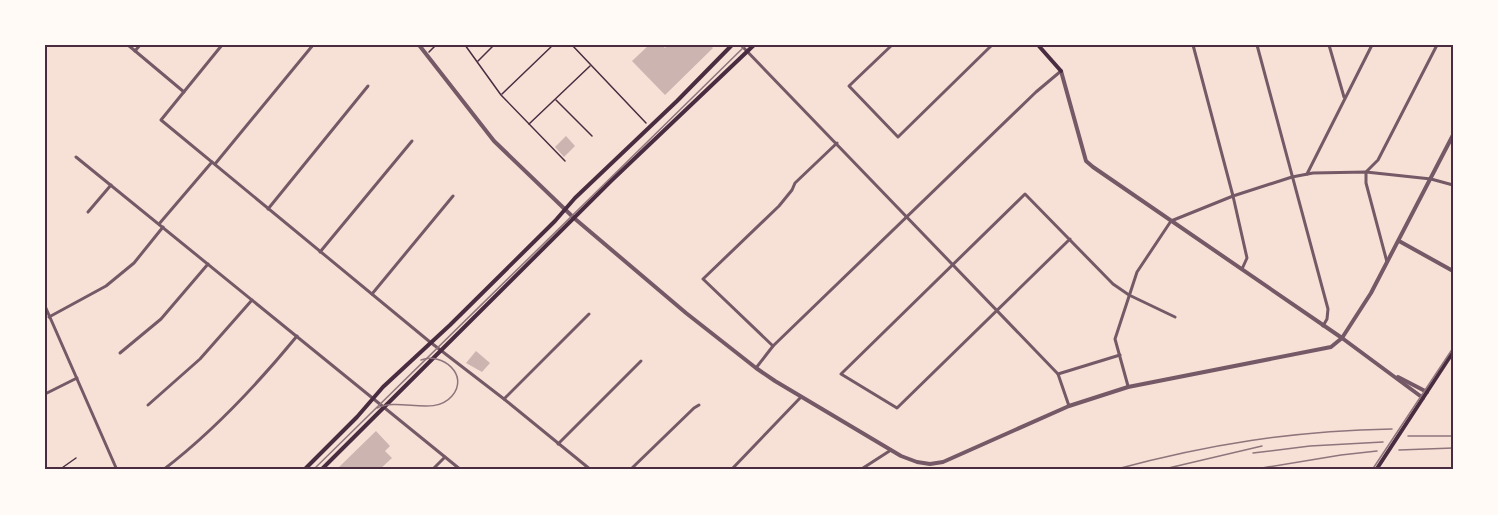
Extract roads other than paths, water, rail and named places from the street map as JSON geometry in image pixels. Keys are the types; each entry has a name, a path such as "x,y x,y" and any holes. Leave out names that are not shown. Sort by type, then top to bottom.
{"main road":[{"path":"304,470 373,398 732,45"},
{"path":"321,470 574,218 754,45"},
{"path":"1038,45 1061,71"},
{"path":"1376,470 1453,352"}],"street":[{"path":"128,45 184,92"},
{"path":"135,51 140,45"},
{"path":"222,45 161,120 430,342 591,470"},
{"path":"49,317 106,286 134,263 161,226 313,45"},
{"path":"419,45 494,141 574,218 633,270 756,368 891,450 917,462 930,464 943,462 1069,406 1128,387 1254,361 1325,350 1342,339 1387,264 1453,135"},
{"path":"741,45 1058,374 1069,406"},
{"path":"892,45 849,86 898,137 992,45"},
{"path":"1193,45 1247,258 1242,270"},
{"path":"1257,45 1328,309 1327,319 1323,326"},
{"path":"1329,45 1344,98"},
{"path":"1307,174 1372,45"},
{"path":"1387,264 1366,183 1366,172 1378,160 1437,45"},
{"path":"756,368 773,346 1036,92 1061,71 1086,161 1423,398"},
{"path":"268,209 368,86"},
{"path":"320,252 412,141"},
{"path":"773,346 702,279 779,206 795,183 837,144"},
{"path":"76,157 461,470"},
{"path":"1128,387 1115,339 1137,272 1171,221 1233,196 1307,174 1366,172 1431,179 1453,185"},
{"path":"88,212 111,185"},
{"path":"1070,239 897,408 841,374 1025,194 1070,239 1113,284 1129,295 1175,317"},
{"path":"372,294 453,196"},
{"path":"1399,242 1453,271"},
{"path":"120,353 161,320 208,264"},
{"path":"148,405 200,359 252,300"},
{"path":"45,306 117,470"},
{"path":"504,399 589,314"},
{"path":"163,470 230,412 267,373 297,336"},
{"path":"1058,374 1120,355"},
{"path":"558,444 641,362"},
{"path":"1394,376 1427,392"},
{"path":"45,394 77,378"},
{"path":"731,470 801,397"},
{"path":"630,470 699,405"},
{"path":"860,470 891,450"},
{"path":"432,470 445,457"}],"tram line":[{"path":"313,470 746,45"},
{"path":"1372,470 1453,348"},
{"path":"377,408 396,404 436,405 452,396 457,388 458,380 451,367 437,359 421,360"}],"railway":[{"path":"1113,470 1251,440 1355,430 1392,429"},
{"path":"1408,436 1453,436"},
{"path":"1253,453 1310,446 1383,442"},
{"path":"1160,470 1262,446"},
{"path":"1399,450 1453,448"},
{"path":"1250,470 1377,451"}]}
